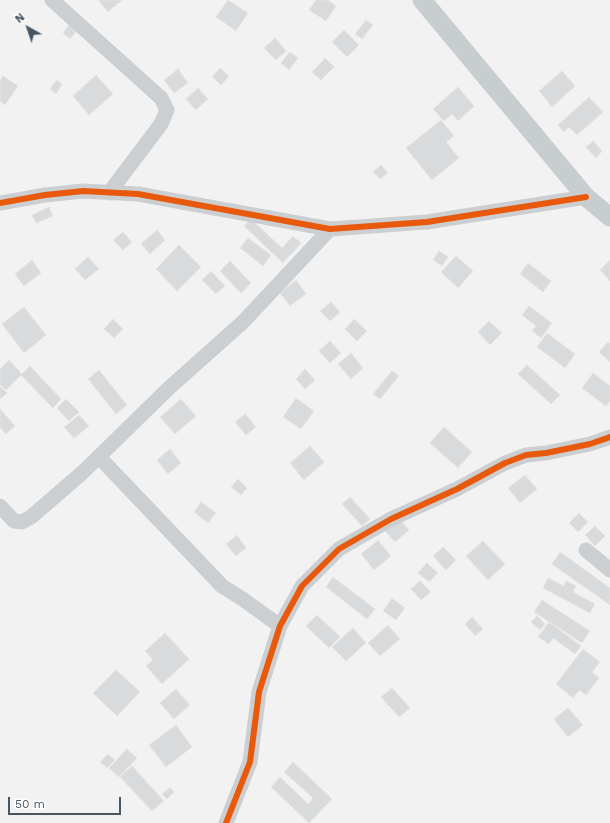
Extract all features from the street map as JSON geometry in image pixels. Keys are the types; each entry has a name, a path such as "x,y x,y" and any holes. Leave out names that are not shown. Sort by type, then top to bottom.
{"main road":[{"path":"422,0 586,198 610,217"}],"street":[{"path":"52,0 161,98 167,110 161,124 109,193"},
{"path":"0,203 45,195 83,191 138,194 330,229 427,222 586,198"},
{"path":"0,506 14,520 22,522 99,456 170,388 243,322 330,229"},
{"path":"226,823 250,762 259,692 280,626 302,586 339,549 391,519 457,489 505,463 526,455 546,453 590,444 610,437"},
{"path":"99,456 222,586 280,626"},
{"path":"586,550 610,570"}],"building":[{"path":"98,0 122,0 108,12"},
{"path":"228,0 248,13 236,31 216,17"},
{"path":"316,0 328,0 336,6 326,21 309,10"},
{"path":"366,20 373,25 362,39 355,34"},
{"path":"69,25 77,31 70,39 63,33"},
{"path":"344,30 359,45 347,57 332,42"},
{"path":"275,38 286,51 276,60 264,48"},
{"path":"290,52 298,58 289,70 281,63"},
{"path":"325,58 334,67 321,80 312,72"},
{"path":"220,68 229,76 221,85 212,77"},
{"path":"178,69 188,83 174,93 164,80"},
{"path":"562,71 575,86 552,107 539,91"},
{"path":"96,75 113,94 89,115 73,96"},
{"path":"3,76 18,86 5,105 0,101 0,81"},
{"path":"57,80 62,84 56,94 50,89"},
{"path":"458,87 474,106 458,121 452,114 444,121 433,109"},
{"path":"198,88 208,99 196,110 186,99"},
{"path":"589,97 603,112 577,135 569,127 564,132 558,125"},
{"path":"441,120 454,136 446,142 459,158 432,180 406,148"},
{"path":"593,141 602,151 596,158 586,147"},
{"path":"381,165 388,173 380,179 373,172"},
{"path":"49,207 53,216 36,223 32,215"},
{"path":"251,219 282,248 293,236 301,243 283,263 244,226"},
{"path":"157,230 165,240 150,254 141,244"},
{"path":"123,232 132,242 123,250 113,240"},
{"path":"248,238 271,255 263,266 240,248"},
{"path":"179,245 201,267 177,291 156,269"},
{"path":"439,251 448,257 442,266 433,260"},
{"path":"456,256 473,271 458,288 441,272"},
{"path":"88,257 99,269 85,280 75,269"},
{"path":"32,260 41,273 24,286 15,274"},
{"path":"610,260 610,281 600,270"},
{"path":"230,261 251,283 241,293 220,271"},
{"path":"528,263 551,281 543,292 520,274"},
{"path":"211,271 225,286 216,294 202,280"},
{"path":"296,280 306,294 290,306 280,293"},
{"path":"331,302 340,312 330,321 320,311"},
{"path":"529,306 552,323 541,338 532,331 536,326 522,315"},
{"path":"24,307 46,335 24,353 2,324"},
{"path":"113,319 123,329 114,338 104,329"},
{"path":"354,319 367,331 357,341 345,329"},
{"path":"489,321 502,333 490,345 478,332"},
{"path":"547,333 575,354 565,368 537,347"},
{"path":"330,341 341,353 330,363 319,351"},
{"path":"608,342 610,344 610,362 599,352"},
{"path":"351,353 363,368 351,379 338,364"},
{"path":"9,360 22,374 30,366 61,399 53,408 21,375 6,390 0,384 0,369"},
{"path":"527,365 560,395 551,404 518,374"},
{"path":"305,369 315,380 305,389 296,379"},
{"path":"99,370 127,405 116,414 88,379"},
{"path":"392,371 399,376 380,399 373,394"},
{"path":"593,373 610,386 610,401 606,406 582,388"},
{"path":"0,386 7,393 0,399"},
{"path":"296,398 314,411 301,429 283,417"},
{"path":"66,399 79,412 69,421 57,408"},
{"path":"181,399 196,416 175,434 160,417"},
{"path":"0,409 15,426 6,434 0,427"},
{"path":"245,414 256,427 246,435 235,422"},
{"path":"79,415 89,426 74,438 64,427"},
{"path":"444,427 472,452 458,468 430,443"},
{"path":"310,446 324,462 304,480 290,463"},
{"path":"170,449 181,463 168,474 157,460"},
{"path":"525,475 537,489 520,503 508,488"},
{"path":"238,479 247,488 241,495 231,487"},
{"path":"350,497 370,519 362,526 342,504"},
{"path":"201,502 216,513 208,523 194,512"},
{"path":"579,513 588,522 578,532 569,523"},
{"path":"399,518 409,530 395,542 385,531"},
{"path":"595,526 605,536 595,546 585,535"},
{"path":"237,535 246,548 236,556 226,544"},
{"path":"378,540 391,556 374,570 361,554"},
{"path":"483,541 505,564 488,580 466,556"},
{"path":"443,547 456,560 446,570 433,556"},
{"path":"560,552 610,588 610,605 552,564"},
{"path":"427,563 438,573 429,582 418,573"},
{"path":"333,577 375,609 367,619 326,587"},
{"path":"548,578 564,586 566,581 576,586 573,592 595,604 590,613 543,588"},
{"path":"420,581 431,592 421,600 411,589"},
{"path":"392,598 405,608 396,620 383,611"},
{"path":"542,600 590,631 582,643 534,612"},
{"path":"317,615 340,637 329,648 306,626"},
{"path":"537,616 545,624 540,630 531,622"},
{"path":"472,617 483,629 475,636 465,624"},
{"path":"549,622 581,646 575,654 553,638 549,644 538,637"},
{"path":"388,625 400,639 380,656 368,643"},
{"path":"353,628 366,643 346,661 332,647"},
{"path":"165,633 189,659 162,684 146,666 153,660 145,651"},
{"path":"583,649 600,662 592,672 599,678 586,695 579,690 573,698 556,684"},
{"path":"116,670 140,692 117,716 93,693"},
{"path":"392,688 410,708 399,717 381,697"},
{"path":"176,689 190,705 174,719 160,703"},
{"path":"568,708 583,725 568,737 554,719"},
{"path":"176,725 192,747 166,767 149,745"},
{"path":"127,749 137,758 119,777 109,768"},
{"path":"108,754 115,760 107,768 100,762"},
{"path":"293,762 332,799 309,823 271,787 280,777 308,804 313,798 284,772"},
{"path":"132,766 164,801 152,811 120,777"},
{"path":"170,788 174,792 167,799 162,794"}],"cycle path":[{"path":"0,203 45,195 83,191 138,194 330,229 427,222 586,197"},
{"path":"226,823 250,762 259,692 280,626 302,586 339,549 391,519 457,489 505,463 526,455 546,453 590,444 610,437"}]}
